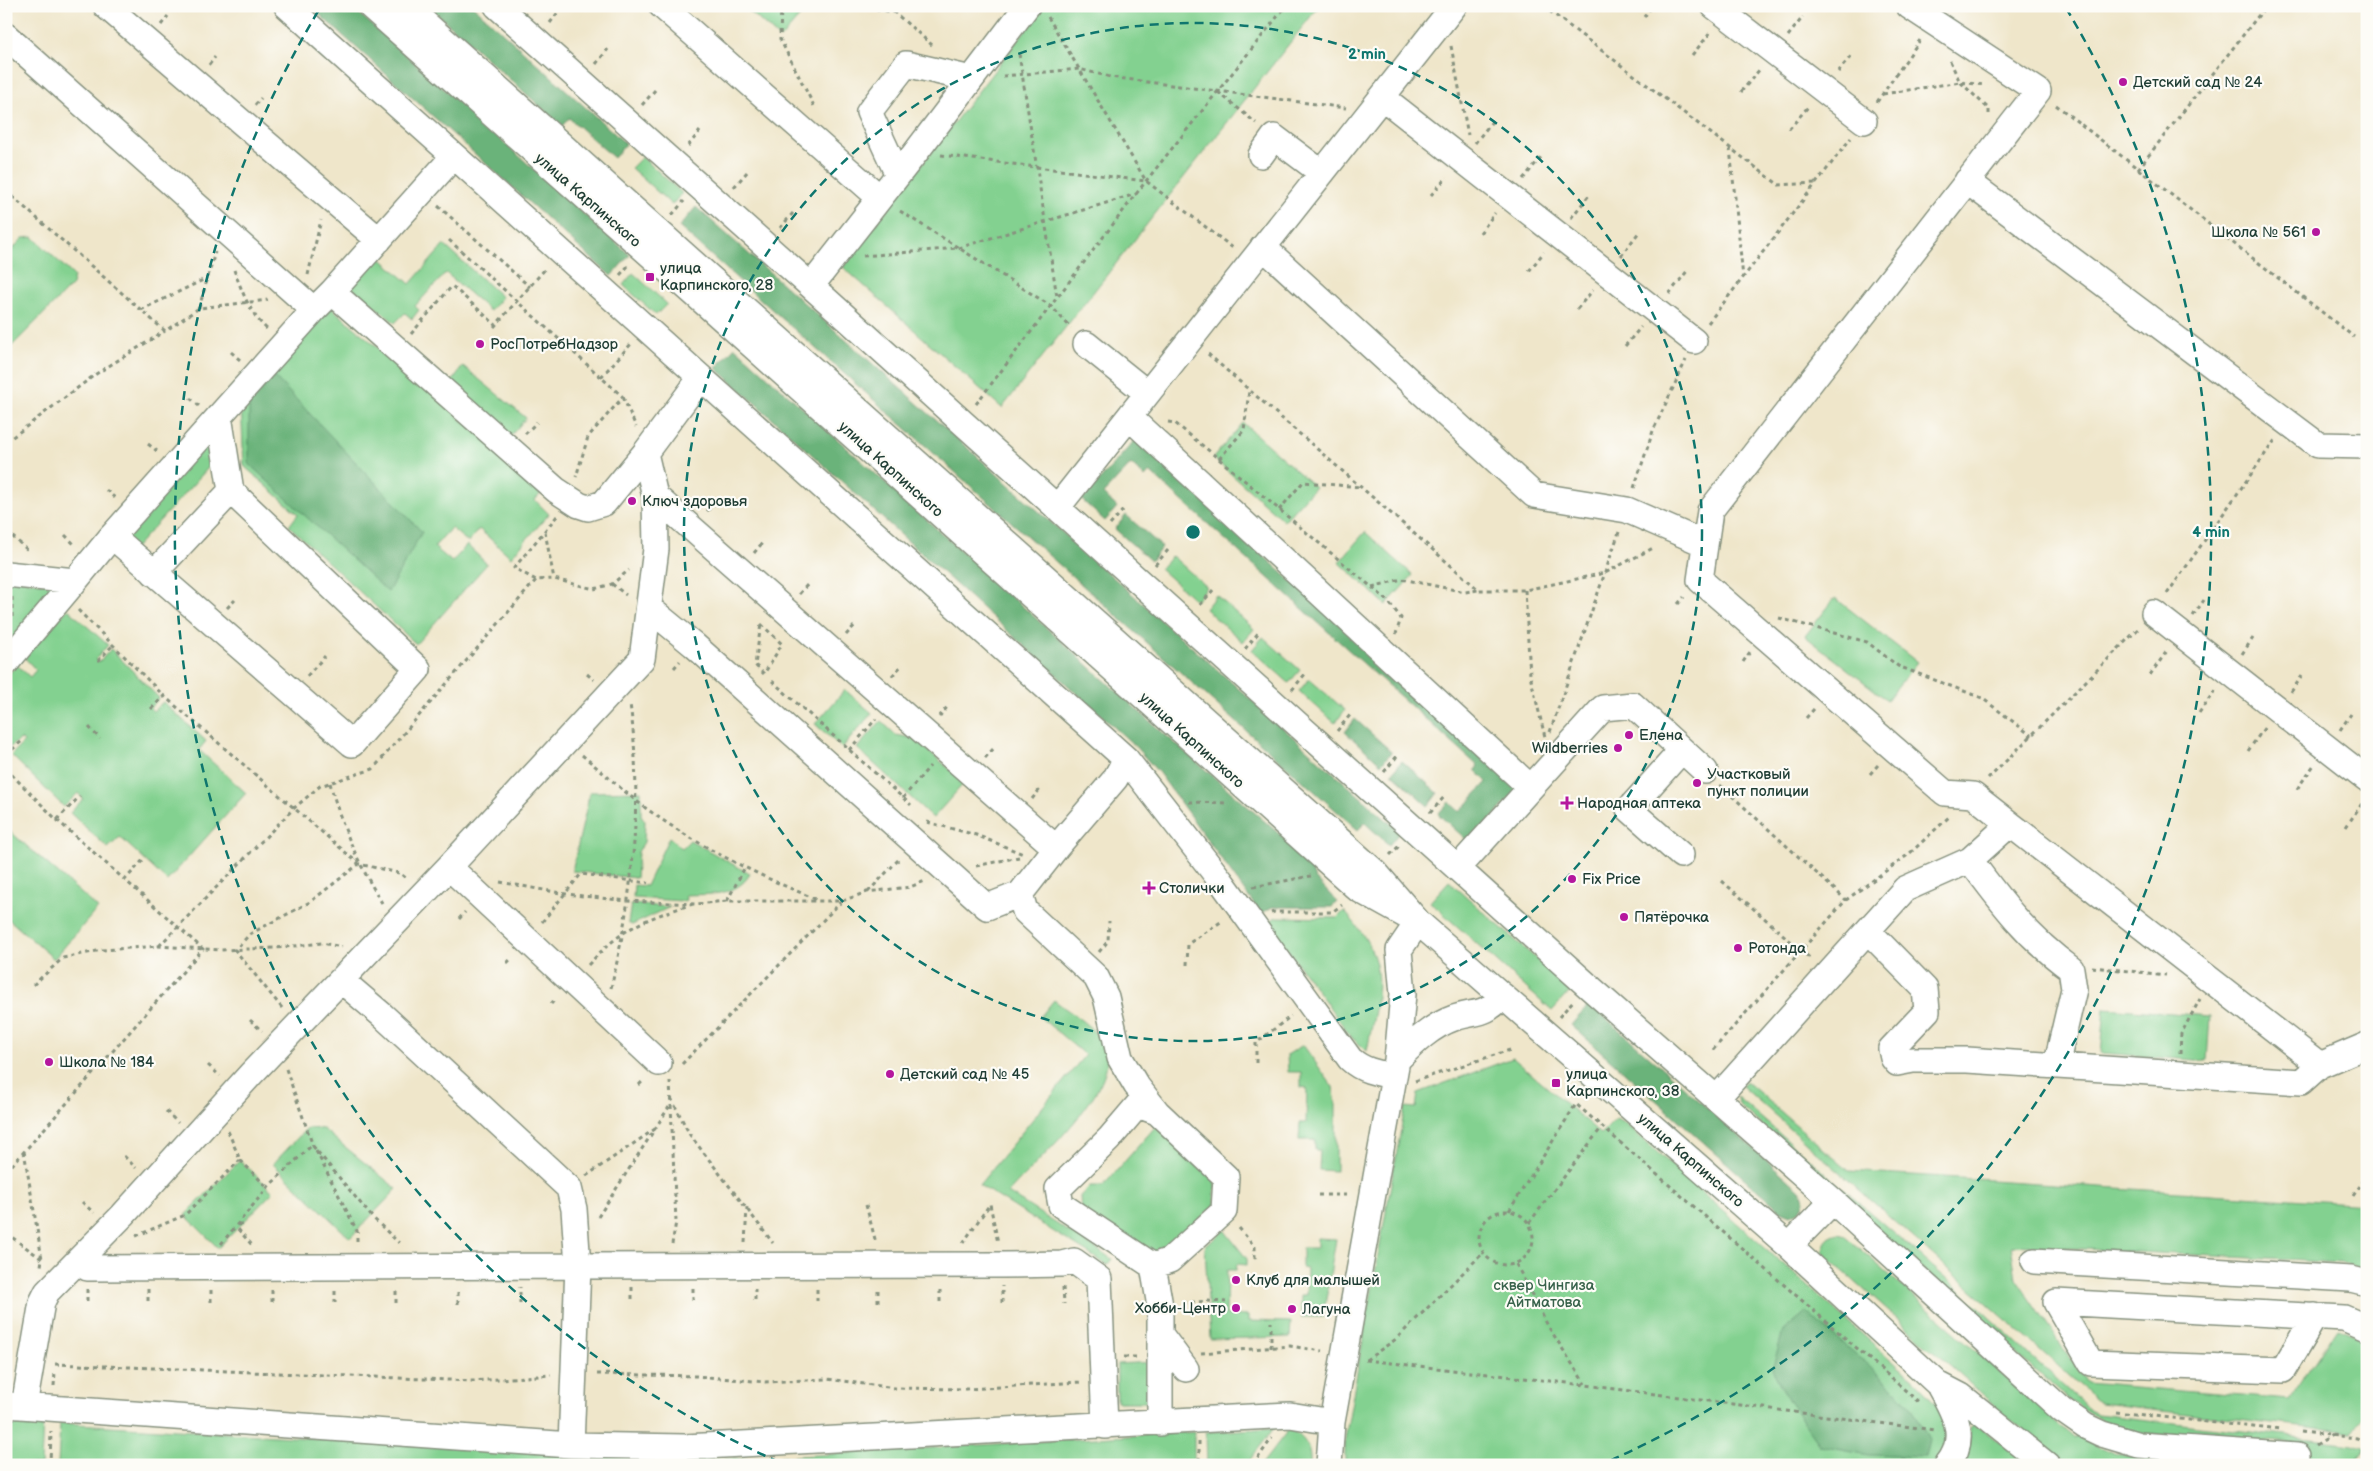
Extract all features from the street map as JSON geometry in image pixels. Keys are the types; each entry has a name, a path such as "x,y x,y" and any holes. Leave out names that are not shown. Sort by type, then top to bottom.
{"street":[{"path":"106,6 379,240"},
{"path":"287,6 700,379 1126,759 1161,801 1350,1059 1360,1068 1370,1072 1402,1072"},
{"name":"улица Карпинского","path":"370,6 708,305 1358,889 1418,922"},
{"name":"улица Карпинского","path":"406,6 1375,872 1418,922 1789,1246 1938,1384 1961,1396 2034,1457 2047,1465"},
{"path":"496,6 811,286 1716,1099 1833,1201 2062,1410 2085,1426 2118,1440 2139,1445 2297,1456"},
{"path":"662,6 880,198"},
{"path":"1714,6 1864,121"},
{"path":"1909,6 1938,14 2038,91 1710,511 1700,580 1945,793 1973,795 2320,1066"},
{"path":"1057,508 1450,12"},
{"path":"811,286 898,176 971,79 1029,14"},
{"path":"6,36 308,304"},
{"path":"898,176 868,112 906,64 971,79"},
{"path":"1376,104 1508,195 1694,341"},
{"path":"1268,146 1322,173"},
{"path":"9,659 112,536 284,345 308,304 332,292 454,156"},
{"path":"1967,181 2318,444 2367,446"},
{"path":"1257,255 1534,495 1627,510 1706,544"},
{"path":"332,292 570,500 588,508 604,504 700,379"},
{"path":"1086,344 1148,393"},
{"path":"112,536 352,744 418,669 231,491 219,416"},
{"path":"1129,417 1530,787"},
{"path":"71,1268 87,1268 115,1247 278,1046 449,868 642,659 640,604 656,549 655,496 645,453"},
{"path":"154,573 231,491"},
{"path":"655,496 1056,848"},
{"path":"10,574 69,588"},
{"path":"640,604 832,769 918,832 947,873 987,907 1020,894 1056,848 1115,779 1126,759"},
{"path":"2154,613 2367,779"},
{"path":"1458,868 1603,708 1633,705 1705,771"},
{"path":"1681,855 1629,809 1682,750"},
{"path":"1716,1099 1906,890 1970,860 2010,824"},
{"path":"1970,860 2009,912 2046,951 2071,969 2074,989 2056,1066"},
{"path":"449,868 668,1070"},
{"path":"1020,894 1025,911 1096,977 1106,997 1120,1058 1136,1084 1157,1112 1226,1177 1224,1211 1170,1260 1153,1266"},
{"path":"1329,1465 1332,1422 1402,1072 1403,994 1399,950 1418,922"},
{"path":"1869,932 1925,988 1927,1011 1891,1049 1893,1058 1897,1063 1913,1060 1967,1060 2302,1082 2320,1066 2367,1046"},
{"path":"341,980 382,1015 569,1188 574,1209 577,1258 571,1446"},
{"path":"1402,1072 1434,1028 1455,1018 1490,1009 1503,996"},
{"path":"1157,1112 1138,1105 1109,1139 1058,1189 1060,1205 1153,1266 1160,1306 1160,1423"},
{"path":"1789,1246 1833,1201"},
{"path":"1105,1426 1099,1279 1074,1261 1062,1264 1003,1265 744,1266 577,1258 423,1267 211,1268 115,1247 71,1268 47,1292 42,1302 45,1360 15,1406 571,1446 685,1447 1105,1426 1290,1416 1332,1422"},
{"path":"2034,1261 2351,1279 2367,1283"},
{"path":"2316,1316 2283,1370 2091,1363 2056,1302 2316,1316 2344,1318 2366,1326"},
{"path":"1160,1345 1192,1361"},
{"name":"улица Карпинского","path":"1938,1384 1956,1414 1959,1430 1958,1445 1947,1465"}],"path":[{"path":"781,6 780,39 819,116"},
{"path":"861,6 894,12"},
{"path":"887,6 936,49"},
{"path":"972,410 1146,181 1286,6"},
{"path":"1544,6 1779,185 1816,183"},
{"path":"1644,17 1652,6"},
{"path":"2138,168 2266,6"},
{"path":"546,28 562,7"},
{"path":"1450,12 1471,148 1494,119"},
{"path":"1029,14 1079,70 1146,181 1257,255"},
{"path":"1029,14 1037,167 1057,298"},
{"path":"1525,590 1530,675 1546,742 1653,431 1694,341 1864,121 1938,14"},
{"path":"592,69 608,49"},
{"path":"1948,56 1960,82 1989,109 1989,118"},
{"path":"971,79 1079,70 1110,77 1217,92 1376,104"},
{"path":"1882,94 1960,82 1989,85"},
{"path":"638,110 655,90"},
{"path":"2038,91 2354,337"},
{"path":"1217,92 1268,146"},
{"path":"684,151 700,130"},
{"path":"1730,148 1743,278"},
{"path":"916,152 1146,181"},
{"path":"1508,195 1542,156"},
{"path":"729,193 747,172"},
{"path":"6,191 165,331"},
{"path":"422,192 530,287"},
{"path":"833,259 958,248 1136,194"},
{"path":"1558,234 1590,194"},
{"path":"666,221 689,195"},
{"path":"880,198 1051,306 1086,344"},
{"path":"6,442 96,374 199,308 247,301 308,304 322,214"},
{"path":"775,234 793,214"},
{"path":"199,308 222,228"},
{"path":"1608,273 1639,232"},
{"path":"449,240 623,397 630,411"},
{"path":"618,278 633,260"},
{"path":"418,325 452,286 495,326 548,266"},
{"path":"233,268 247,301 260,323 284,345"},
{"path":"1656,311 1688,270"},
{"path":"141,310 208,277"},
{"path":"1190,339 1479,590"},
{"path":"601,377 634,341"},
{"path":"1219,458 1244,430 1250,390"},
{"path":"623,397 588,437 570,500 514,568 536,580 554,579 594,590 612,584 656,549"},
{"path":"1713,1050 1846,900 1909,854 1973,795 2154,613 2288,421"},
{"path":"1166,422 1175,423 1219,458 1387,600 1401,618 1389,656"},
{"path":"1279,510 1303,482 1361,488"},
{"path":"1106,529 1123,510"},
{"path":"545,532 554,579"},
{"path":"1371,587 1402,580 1465,592 1479,590 1525,590 1605,573 1682,534"},
{"path":"1152,570 1168,550"},
{"path":"9,659 10,574"},
{"path":"612,584 640,604"},
{"path":"69,588 113,645 164,696 359,864 399,873 426,891"},
{"path":"1197,610 1213,590"},
{"path":"1774,616 1867,642 1898,666 1982,698 2032,736"},
{"path":"764,674 782,644 761,624 755,666 916,810"},
{"path":"1244,651 1259,632"},
{"path":"98,661 113,645"},
{"path":"1290,692 1306,673"},
{"path":"605,1013 622,932 630,880 635,799 633,725 626,676"},
{"path":"152,709 164,696"},
{"path":"832,769 891,702"},
{"path":"1336,732 1351,714"},
{"path":"89,727 100,739"},
{"path":"6,755 23,740"},
{"path":"567,742 635,799 675,828 745,868 819,901"},
{"path":"1383,774 1398,755"},
{"path":"903,798 931,764"},
{"path":"6,769 56,820 124,882 203,949"},
{"path":"1705,771 1846,900"},
{"path":"330,783 338,813 359,864 395,924"},
{"path":"56,820 80,796"},
{"path":"1429,815 1444,797"},
{"path":"2346,827 2367,797"},
{"path":"1161,801 1233,803"},
{"path":"498,882 566,894 627,901 696,904 727,900 842,901 867,892 910,887 947,873 1026,855 976,835 930,823 923,816"},
{"path":"867,892 918,832 930,823"},
{"path":"1388,858 1404,841"},
{"path":"124,882 144,860"},
{"path":"235,950 250,934 310,902 359,864"},
{"path":"727,900 745,868"},
{"path":"528,941 581,874 648,883"},
{"path":"1228,891 1319,875"},
{"path":"1722,881 1828,974"},
{"path":"671,1250 676,1222 671,1098 668,1070 842,901"},
{"path":"1268,916 1274,912 1332,912 1346,901"},
{"path":"571,982 622,932 641,922 696,904"},
{"path":"1187,964 1188,944 1227,918"},
{"path":"1085,967 1108,941 1109,921"},
{"path":"33,985 63,958 102,950 159,946 235,950 276,948 322,942 367,953"},
{"path":"6,1172 203,949"},
{"path":"235,950 297,1027"},
{"path":"2071,969 2096,967 2172,976"},
{"path":"2178,1074 2181,1034 2210,980"},
{"path":"1557,1019 1577,996"},
{"path":"1256,1063 1256,1043 1294,1014"},
{"path":"278,1046 312,1145 357,1231"},
{"path":"1402,1072 1513,1049"},
{"path":"671,1098 690,1135 747,1206 781,1254 794,1266"},
{"path":"1509,1211 1576,1104 1923,1405"},
{"path":"577,1258 670,1106"},
{"path":"226,1126 240,1160 268,1188"},
{"path":"569,1188 658,1127"},
{"path":"1529,1223 1602,1127"},
{"path":"211,1268 218,1248 268,1188 312,1145"},
{"path":"312,1145 372,1217 423,1267"},
{"path":"24,1151 42,1259"},
{"path":"115,1247 185,1215 240,1160"},
{"path":"2353,1196 2367,1176"},
{"path":"237,1228 268,1188"},
{"path":"1318,1195 1351,1195"},
{"path":"948,1265 990,1204 1003,1265"},
{"path":"866,1205 882,1265"},
{"path":"744,1266 747,1206"},
{"path":"1224,1211 1255,1247 1255,1259"},
{"path":"1509,1211 1520,1215 1529,1223 1533,1235 1532,1247 1526,1257 1516,1264 1504,1265 1492,1261 1484,1253 1480,1241 1480,1229 1487,1219 1497,1212 1509,1211"},
{"path":"6,1233 42,1259 71,1268"},
{"path":"1484,1253 1396,1339 1366,1360 1585,1385 1940,1431 1936,1424"},
{"path":"1516,1264 1548,1326 1585,1385"},
{"path":"1160,1306 1208,1301 1226,1302"},
{"path":"1271,1322 1271,1348"},
{"path":"54,1390 45,1360 473,1381 574,1373 696,1376 765,1382 827,1379 904,1388 966,1389 1103,1370 1160,1345"},
{"path":"1192,1361 1290,1346"},
{"path":"2108,1412 2284,1430"},
{"path":"50,1465 52,1423"},
{"path":"2294,1431 2358,1438 2367,1444"},
{"path":"1252,1465 1274,1435"}],"green space":[{"path":"310,6 351,6 630,255 611,276"},
{"path":"428,6 473,6 626,144 614,158 569,118 562,126"},
{"path":"744,6 809,6 780,39"},
{"path":"1044,6 1319,6 1002,408 843,267"},
{"path":"642,157 682,193 672,205 631,168"},
{"path":"696,207 1400,832 1389,845 1365,823 1358,830 679,227"},
{"path":"33,237 74,276 72,285 10,348 6,348 6,256 23,238"},
{"path":"444,245 502,297 490,311 446,273 415,306 419,310 412,319 405,313 395,323 350,286 378,256 410,284"},
{"path":"633,273 667,304 656,315 623,285"},
{"path":"327,304 544,490 535,500 549,514 511,557 479,529 468,542 451,528 434,547 452,562 467,545 487,564 416,644 289,526 298,514 244,466 241,405"},
{"path":"735,347 1153,724 1308,859 1314,877 1337,902 1332,907 1272,907 1261,914 1159,773 1134,745 716,368"},
{"path":"463,366 526,418 507,440 447,388"},
{"path":"274,376 422,532 388,592 249,464 249,405"},
{"path":"1243,423 1315,487 1284,521 1213,458"},
{"path":"214,428 219,456 133,550 119,532"},
{"path":"1135,440 1520,787 1470,843 1438,814 1449,802 1460,812 1487,782 1475,770 1478,766 1150,472 1145,477 1131,464 1103,494 1117,507 1105,521 1082,500"},
{"path":"1126,515 1162,547 1151,561 1115,529"},
{"path":"1365,532 1413,575 1386,605 1339,562"},
{"path":"1172,556 1207,587 1196,601 1160,569"},
{"path":"6,578 56,585 6,648"},
{"path":"1216,595 1254,629 1243,642 1205,609"},
{"path":"1835,598 1917,662 1887,700 1805,636"},
{"path":"68,609 108,645 96,659 99,662 111,649 159,698 150,708 153,711 163,702 206,741 199,750 246,793 167,881 120,837 108,848 70,813 83,799 78,793 64,807 11,755 24,742 21,739 6,750 6,677 17,665 30,677 36,670 24,657"},
{"path":"1263,637 1300,670 1289,683 1252,650"},
{"path":"1309,679 1345,710 1335,723 1299,691"},
{"path":"845,690 872,713 842,748 815,724"},
{"path":"1355,719 1392,752 1381,764 1345,732"},
{"path":"881,721 896,735 913,738 965,782 933,818 857,748"},
{"path":"1402,761 1438,793 1428,806 1392,773"},
{"path":"641,791 641,815 645,821 644,842 638,852 636,878 572,871 590,792"},
{"path":"6,828 98,908 54,959 6,917"},
{"path":"669,837 682,848 690,840 750,874 737,887 730,890 712,894 685,895 686,900 683,901 633,898 634,885 646,886"},
{"path":"1449,881 1571,990 1552,1011 1430,902"},
{"path":"631,904 670,907 632,925 628,923"},
{"path":"1344,911 1359,929 1369,946 1378,976 1375,1010 1367,1051 1352,1038 1268,923 1276,917 1337,918"},
{"path":"1054,1000 1084,1022 1098,1036 1106,1051 1106,1067 1099,1086 1087,1106 1053,1146 1008,1193 1112,1259 1107,1265 979,1185 1085,1055 1040,1017"},
{"path":"1590,1004 1800,1190 1805,1200 1801,1210 1791,1215 1781,1211 1571,1025"},
{"path":"2105,1008 2210,1016 2207,1061 2101,1053"},
{"path":"1303,1045 1333,1087 1336,1103 1336,1171 1319,1170 1320,1150 1315,1150 1315,1140 1299,1140 1300,1123 1306,1123 1307,1088 1301,1087 1301,1072 1288,1072 1287,1055"},
{"name":"сквер Чингиза Айтматова","path":"1513,1058 1601,1134 1616,1119 1623,1122 1915,1381 1948,1415 1953,1429 1939,1465 1345,1465 1345,1439 1405,1107 1416,1108 1418,1093"},
{"path":"1746,1081 1849,1171 2367,1204 2367,1270 2342,1263 2011,1245 2016,1278 2087,1383 2289,1400 2337,1328 2367,1342 2367,1413 2352,1432 2100,1403 1742,1086"},
{"path":"1736,1096 1963,1293 2096,1414 2354,1444 2366,1448 2352,1465 2310,1465 2310,1445 2140,1433 2106,1423 2070,1401 1740,1106"},
{"path":"1156,1126 1215,1181 1215,1206 1156,1256 1081,1210 1080,1196 1090,1186 1103,1186"},
{"path":"307,1128 323,1129 397,1189 350,1238 273,1164"},
{"path":"240,1160 273,1192 218,1248 185,1215"},
{"path":"1224,1230 1247,1259 1247,1265 1237,1264 1236,1270 1227,1270 1226,1315 1248,1316 1248,1321 1291,1322 1290,1337 1210,1339 1205,1247"},
{"path":"1839,1234 1845,1236 2075,1438 2076,1436 2114,1453 2136,1457 2257,1465 2066,1464 2067,1460 2040,1446 1826,1256 1823,1251 1826,1242 1832,1236"},
{"path":"1317,1238 1336,1239 1323,1317 1301,1317 1301,1295 1306,1295 1307,1269 1302,1268 1302,1248 1317,1248"},
{"path":"1806,1312 1893,1387 1911,1407 1929,1439 1925,1457 1869,1455 1820,1446 1789,1401 1772,1369 1783,1331"},
{"path":"1154,1362 1155,1402 1117,1402 1117,1364"},
{"path":"6,1419 43,1421 41,1465 6,1465"},
{"path":"1975,1422 2027,1465 1963,1465 1970,1440 1970,1429"},
{"path":"60,1423 658,1459 750,1459 1194,1432 1194,1465 58,1465"},
{"path":"1274,1428 1246,1465 1207,1465 1206,1432"},
{"path":"1289,1429 1299,1435 1306,1443 1310,1465 1261,1465"}],"place":[{"name":"Детский сад № 24","path":"2123,82"},
{"name":"Школа № 561","path":"2316,232"},
{"name":"улица Карпинского, 28","path":"650,277"},
{"name":"РосПотребНадзор","path":"480,344"},
{"name":"Ключ здоровья","path":"632,501"},
{"name":"Елена","path":"1629,735"},
{"name":"Wildberries","path":"1618,748"},
{"name":"Участковый пункт полиции","path":"1697,783"},
{"name":"Народная аптека","path":"1567,803"},
{"name":"Fix Price","path":"1572,879"},
{"name":"Столички","path":"1149,888"},
{"name":"Пятёрочка","path":"1624,917"},
{"name":"Ротонда","path":"1738,948"},
{"name":"Школа № 184","path":"49,1062"},
{"name":"Детский сад № 45","path":"890,1074"},
{"name":"улица Карпинского, 38","path":"1556,1083"},
{"name":"Клуб для малышей","path":"1236,1280"},
{"name":"Хобби-Центр","path":"1236,1308"},
{"name":"Лагуна","path":"1292,1309"}]}
